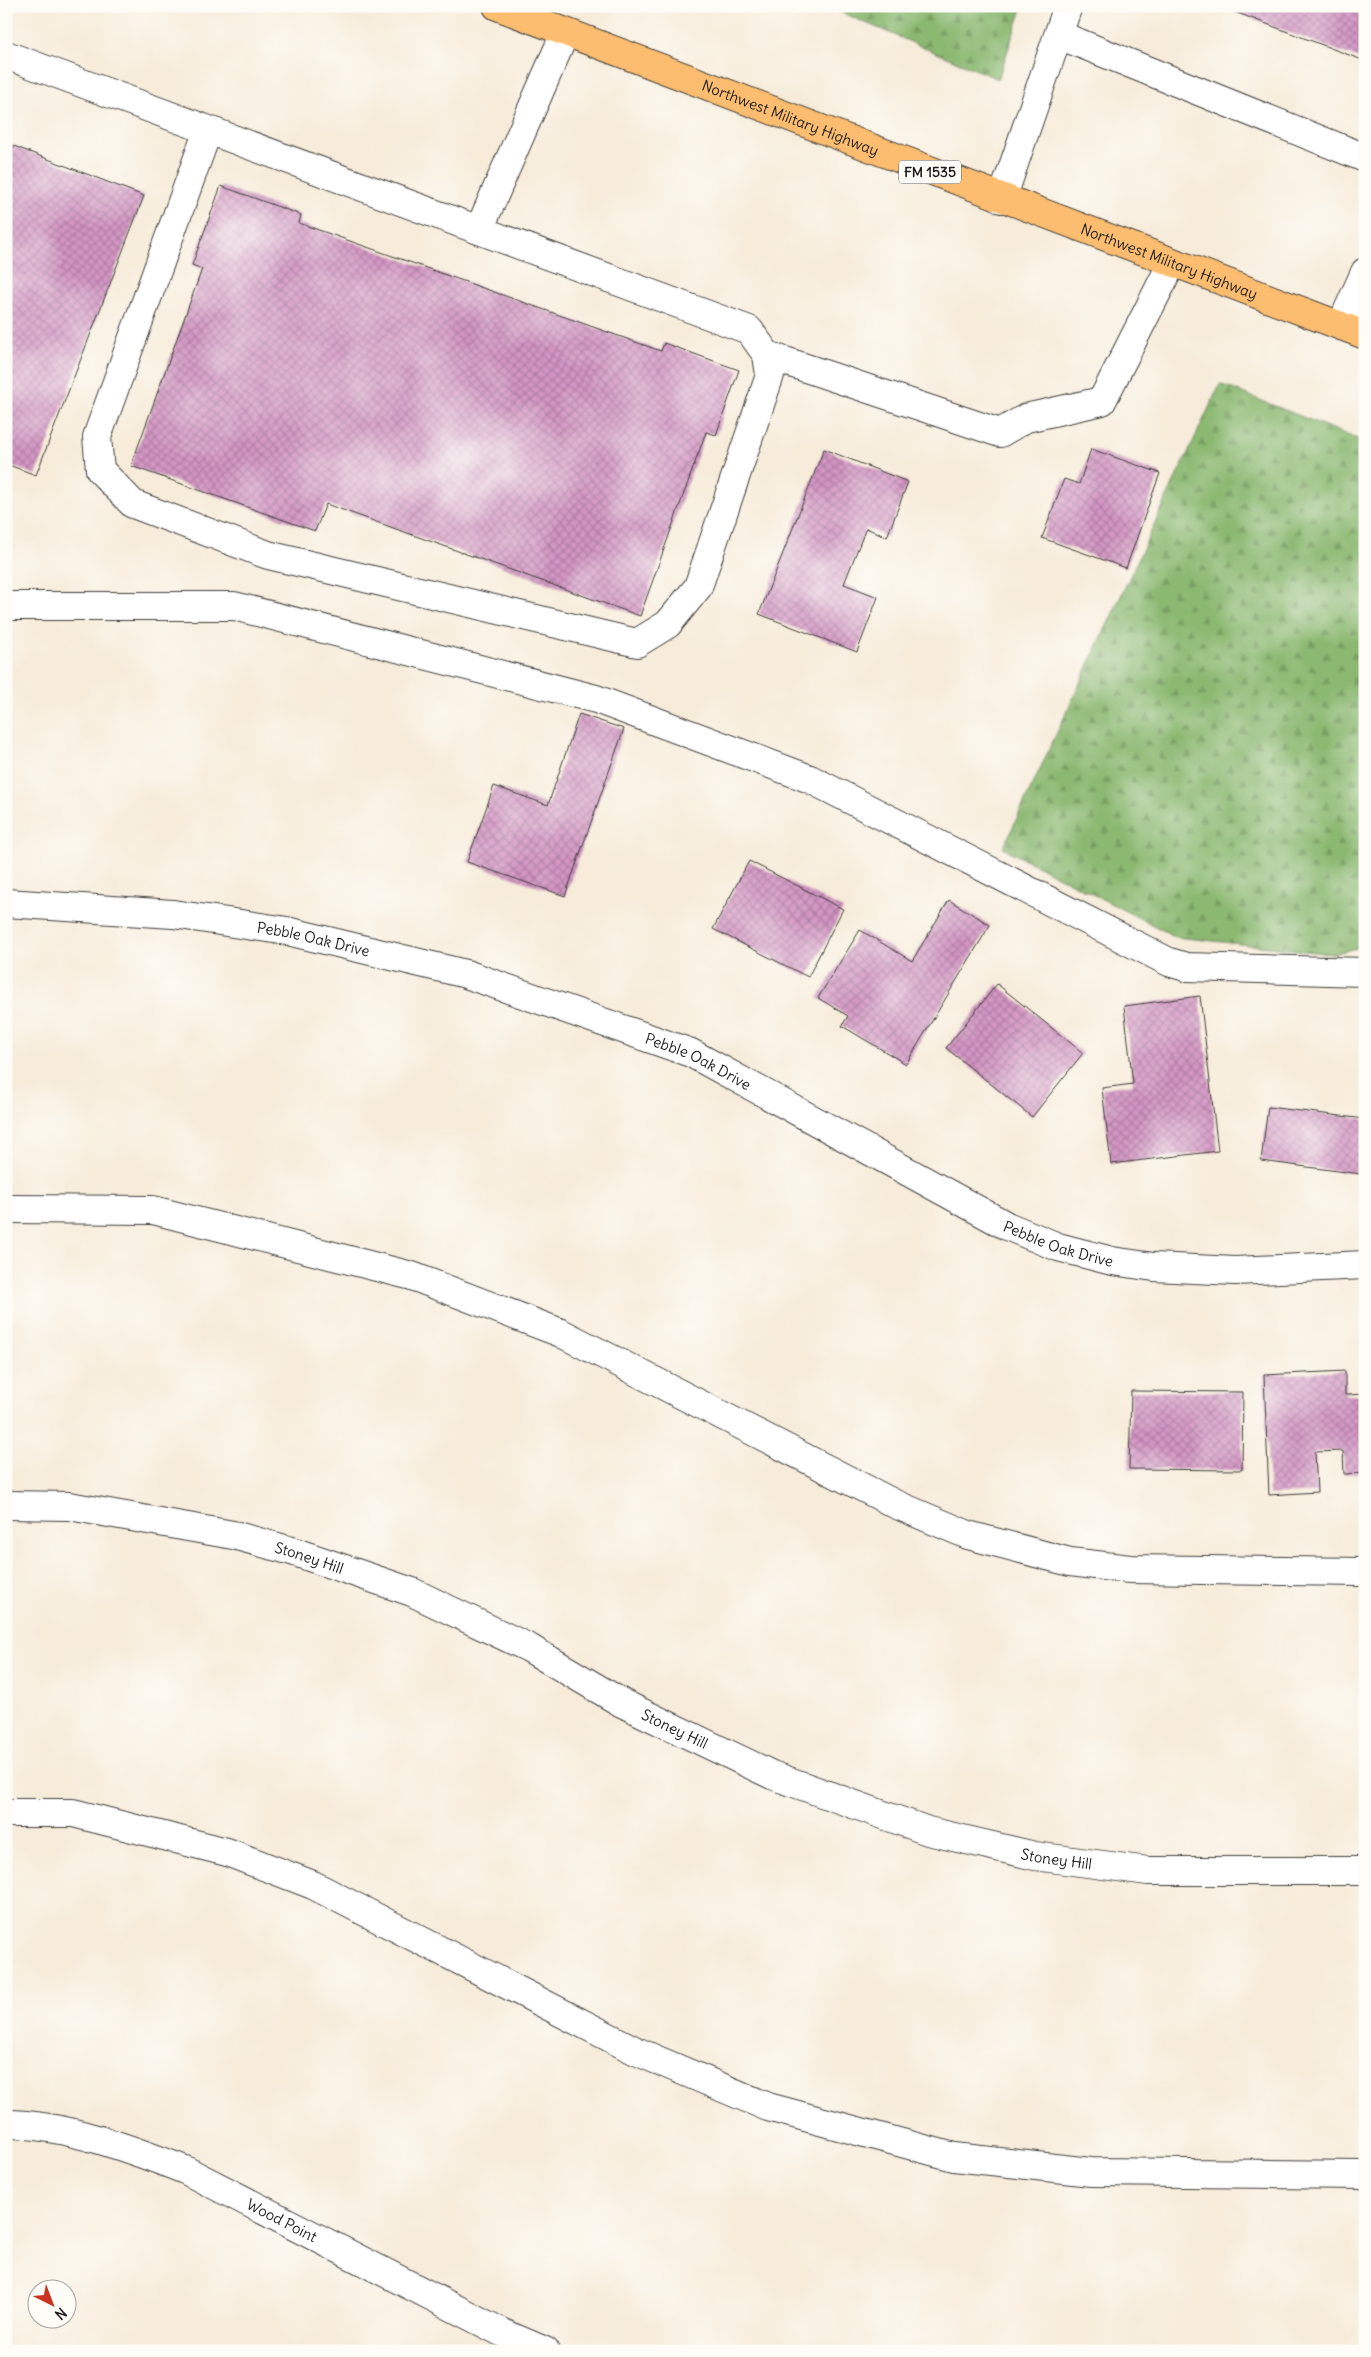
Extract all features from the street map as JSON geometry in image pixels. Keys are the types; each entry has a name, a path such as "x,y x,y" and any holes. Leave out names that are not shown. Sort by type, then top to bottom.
{"main road":[{"name":"Northwest Military Highway","path":"511,9 565,33 1353,330"}],"street":[{"path":"1002,199 1068,6"},
{"path":"479,230 565,33"},
{"path":"1059,35 1365,158"},
{"path":"6,55 749,330 767,355 770,375 698,587 668,624 637,643 268,555 133,504 100,470 97,437 208,130"},
{"path":"767,355 1000,433 1026,418 1102,401 1172,263"},
{"path":"1353,330 1365,272"},
{"path":"6,606 234,606 596,698 810,779 1169,962 1186,967 1365,972"},
{"name":"Pebble Oak Drive","path":"6,903 173,914 287,931 466,974 691,1053 1007,1226 1058,1246 1112,1261 1154,1267 1235,1271 1365,1265"},
{"path":"6,1209 153,1210 412,1276 561,1333 895,1504 968,1535 1070,1562 1130,1569 1365,1572"},
{"name":"Stoney Hill","path":"6,1505 69,1506 233,1535 292,1551 412,1592 529,1648 622,1702 772,1775 928,1831 1036,1856 1148,1871 1365,1871"},
{"path":"6,1813 73,1813 227,1852 313,1885 636,2051 768,2107 954,2156 1091,2172 1365,2175"},
{"name":"Wood Point","path":"6,2124 32,2124 131,2149 185,2170 494,2328 545,2351"}],"green space":[{"path":"826,6 1023,6 998,79"},
{"path":"1220,384 1365,442 1365,946 1332,954 1176,937 1003,848"}],"building":[{"path":"1219,6 1365,6 1365,61"},
{"path":"6,143 144,196 36,475 6,464"},
{"path":"221,186 301,215 299,223 661,351 664,343 739,370 716,435 706,432 640,616 326,504 315,531 131,466 202,269 192,265"},
{"path":"824,449 908,482 887,537 866,528 844,584 878,597 857,652 759,614"},
{"path":"1091,449 1160,473 1126,568 1042,538 1064,479 1079,484"},
{"path":"579,714 624,729 565,896 467,862 494,786 548,805"},
{"path":"749,861 843,909 808,977 713,929"},
{"path":"949,900 990,925 906,1064 842,1026 848,1016 818,998 860,930 912,961"},
{"path":"997,984 1083,1053 1032,1117 946,1048"},
{"path":"1200,996 1218,1151 1111,1164 1102,1088 1133,1084 1124,1006"},
{"path":"1268,1107 1365,1119 1365,1146 1361,1174 1261,1161"},
{"path":"1345,1371 1345,1395 1365,1394 1365,1473 1344,1474 1343,1451 1315,1452 1317,1492 1269,1495 1264,1375"},
{"path":"1131,1391 1243,1392 1242,1470 1129,1469"}]}
